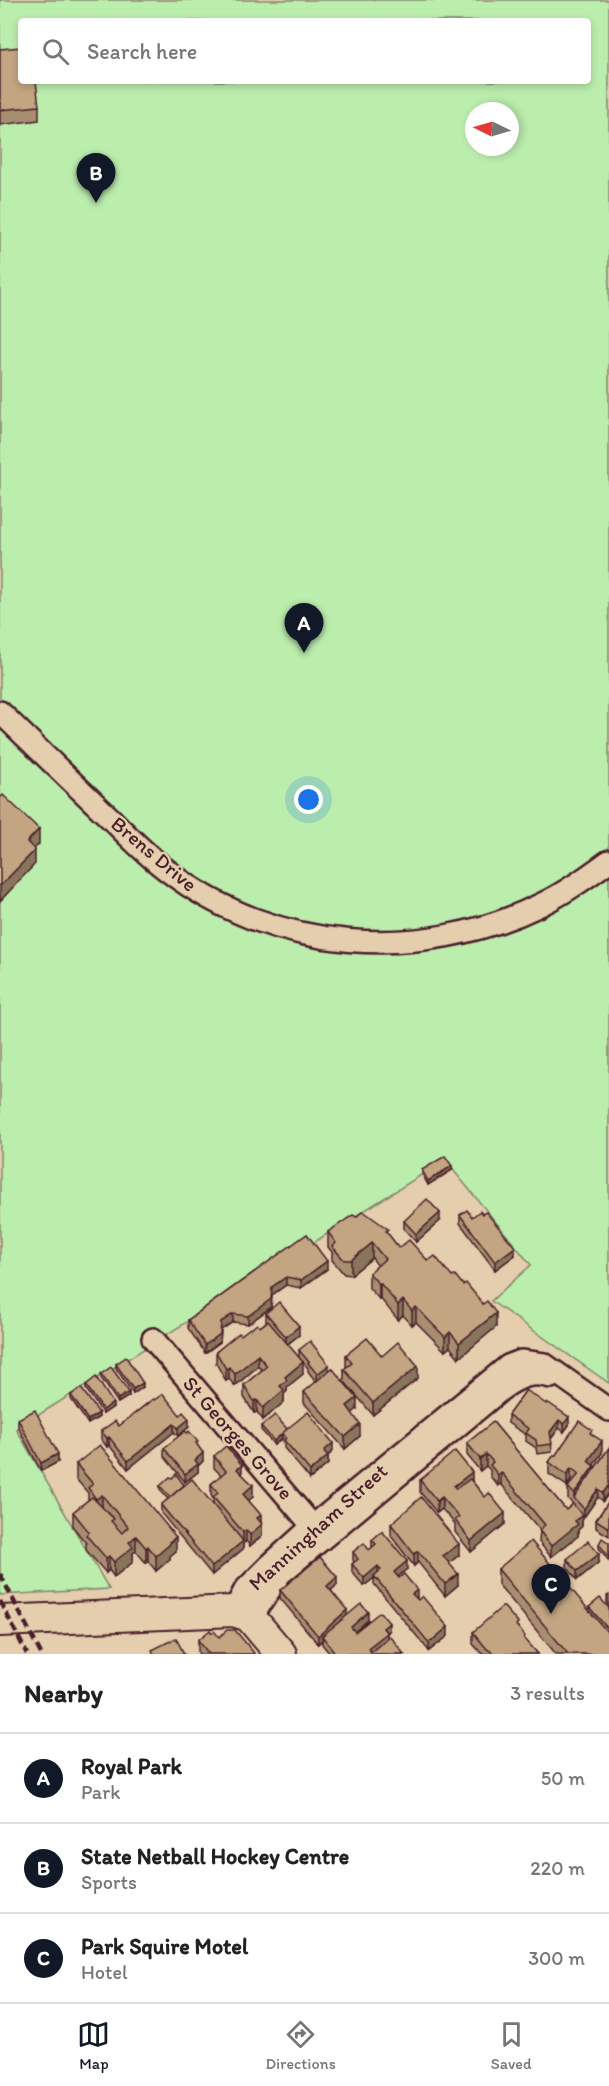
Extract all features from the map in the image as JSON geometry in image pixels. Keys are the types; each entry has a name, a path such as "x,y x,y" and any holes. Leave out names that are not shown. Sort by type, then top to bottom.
{"street":[{"name":"Brens Drive","path":"0,712 166,871 223,906 274,926 303,934 346,941 386,943 428,940 472,931 539,906 568,890 609,861"},
{"name":"St Georges Grove","path":"153,1339 318,1532"},
{"name":"Manningham Street","path":"0,1621 243,1615 245,1590 318,1532 504,1369 521,1361 540,1369 551,1368 609,1410"},
{"path":"243,1615 281,1654"}],"green space":[{"path":"0,0 609,0 609,1383 491,1301 531,1265 445,1160 16,1429 109,1589 0,1595"}],"building":[{"path":"18,47 18,84 36,84 39,106 0,110 0,49"},
{"path":"3,795 39,829 27,842 35,850 0,886 0,798"},
{"path":"445,1156 452,1166 428,1181 422,1170"},
{"path":"427,1199 440,1213 416,1234 404,1221"},
{"path":"467,1210 472,1217 480,1211 482,1214 486,1212 515,1247 495,1262 460,1215"},
{"path":"363,1211 388,1229 386,1231 399,1248 409,1240 428,1261 435,1256 452,1277 455,1275 463,1285 466,1283 483,1304 487,1301 496,1313 459,1343 450,1332 445,1337 416,1307 412,1311 403,1300 398,1305 369,1273 385,1259 372,1243 351,1260 344,1260 332,1246 336,1243 328,1232"},
{"path":"307,1234 327,1261 301,1280 286,1277 272,1287 271,1299 248,1316 233,1314 221,1322 220,1334 205,1345 188,1320"},
{"path":"279,1302 299,1326 286,1337 266,1313"},
{"path":"268,1321 303,1362 285,1377 287,1380 280,1386 284,1390 263,1408 257,1400 254,1401 244,1385 267,1366 258,1355 235,1374 229,1367 226,1369 216,1352 239,1333 241,1335 257,1324 260,1327"},
{"path":"367,1338 382,1356 398,1342 418,1366 373,1403 344,1369 352,1363 346,1355"},
{"path":"310,1341 329,1365 317,1374 299,1350"},
{"path":"126,1357 143,1383 133,1389 116,1364"},
{"path":"111,1367 129,1392 118,1399 101,1374"},
{"path":"332,1368 357,1398 347,1406 360,1424 345,1437 304,1392"},
{"path":"96,1377 113,1403 103,1410 86,1385"},
{"path":"81,1388 99,1413 88,1420 71,1395"},
{"path":"526,1390 569,1417 564,1424 559,1420 550,1432 552,1444 537,1446 536,1440 526,1433 529,1429 508,1415"},
{"path":"163,1394 180,1415 183,1412 189,1419 178,1428 174,1424 128,1461 109,1437 107,1438 101,1431 115,1421 119,1426 153,1399"},
{"path":"35,1410 58,1454 41,1463 18,1419"},
{"path":"308,1412 333,1443 324,1451 328,1456 310,1471 284,1440 286,1438 282,1433"},
{"path":"275,1415 287,1429 274,1441 261,1426"},
{"path":"579,1421 592,1430 590,1433 602,1441 588,1461 594,1466 574,1494 568,1487 579,1474 571,1468 567,1475 549,1462"},
{"path":"493,1422 566,1510 573,1504 582,1515 575,1521 578,1524 551,1546 539,1530 545,1525 501,1472 498,1475 490,1465 493,1462 486,1454 480,1459 467,1443"},
{"path":"185,1431 187,1433 189,1431 198,1442 196,1443 203,1453 195,1460 198,1464 185,1474 164,1448"},
{"path":"100,1445 176,1537 156,1556 136,1536 129,1542 133,1547 114,1562 109,1556 106,1558 86,1535 89,1532 73,1512 92,1497 114,1519 111,1521 122,1533 128,1527 102,1495 96,1499 88,1488 93,1484 76,1464"},
{"path":"226,1446 242,1465 237,1469 253,1485 243,1494 261,1515 257,1518 262,1524 250,1535 246,1530 243,1532 213,1497 218,1493 211,1484 226,1471 214,1456"},
{"path":"609,1448 609,1485 603,1493 598,1489 584,1509 574,1498"},
{"path":"455,1451 472,1472 454,1486 456,1489 470,1479 485,1497 489,1493 505,1513 471,1541 455,1520 459,1517 442,1497 437,1501 420,1480"},
{"path":"176,1474 184,1485 170,1497 160,1486"},
{"path":"192,1479 243,1541 212,1567 161,1505"},
{"path":"421,1497 459,1544 443,1556 458,1574 445,1584 418,1551 414,1554 391,1524"},
{"path":"609,1501 609,1528 596,1520"},
{"path":"382,1531 407,1561 394,1572 399,1578 404,1574 417,1590 412,1594 418,1600 422,1596 448,1627 429,1643 374,1576 381,1570 378,1566 364,1578 352,1564 358,1559 353,1552 364,1543 369,1550 376,1544 372,1540"},
{"path":"602,1538 609,1543 609,1557 599,1544"},
{"path":"531,1541 607,1632 609,1630 609,1654 568,1654 498,1569"},
{"path":"588,1541 599,1554 577,1571 567,1559"},
{"path":"320,1557 337,1577 327,1586 347,1610 318,1636 280,1590"},
{"path":"600,1598 609,1608 609,1630 589,1607"},
{"path":"361,1604 368,1612 351,1627 355,1632 380,1612 389,1623 383,1628 387,1633 368,1648 371,1652 390,1636 404,1654 336,1654 322,1636"},
{"path":"503,1606 518,1623 516,1625 525,1636 524,1638 538,1654 495,1654 487,1649 473,1632"},
{"path":"210,1630 219,1637 227,1630 235,1630 254,1653 209,1654 198,1640"},
{"path":"176,1638 184,1654 154,1654 152,1650"}],"railway":[{"path":"0,1574 41,1654"},
{"path":"0,1601 27,1654"}],"place":[{"name":"State Netball Hockey Centre","path":"96,203"},
{"name":"Royal Park","path":"304,653"},
{"name":"Park Squire Motel","path":"551,1614"}]}
